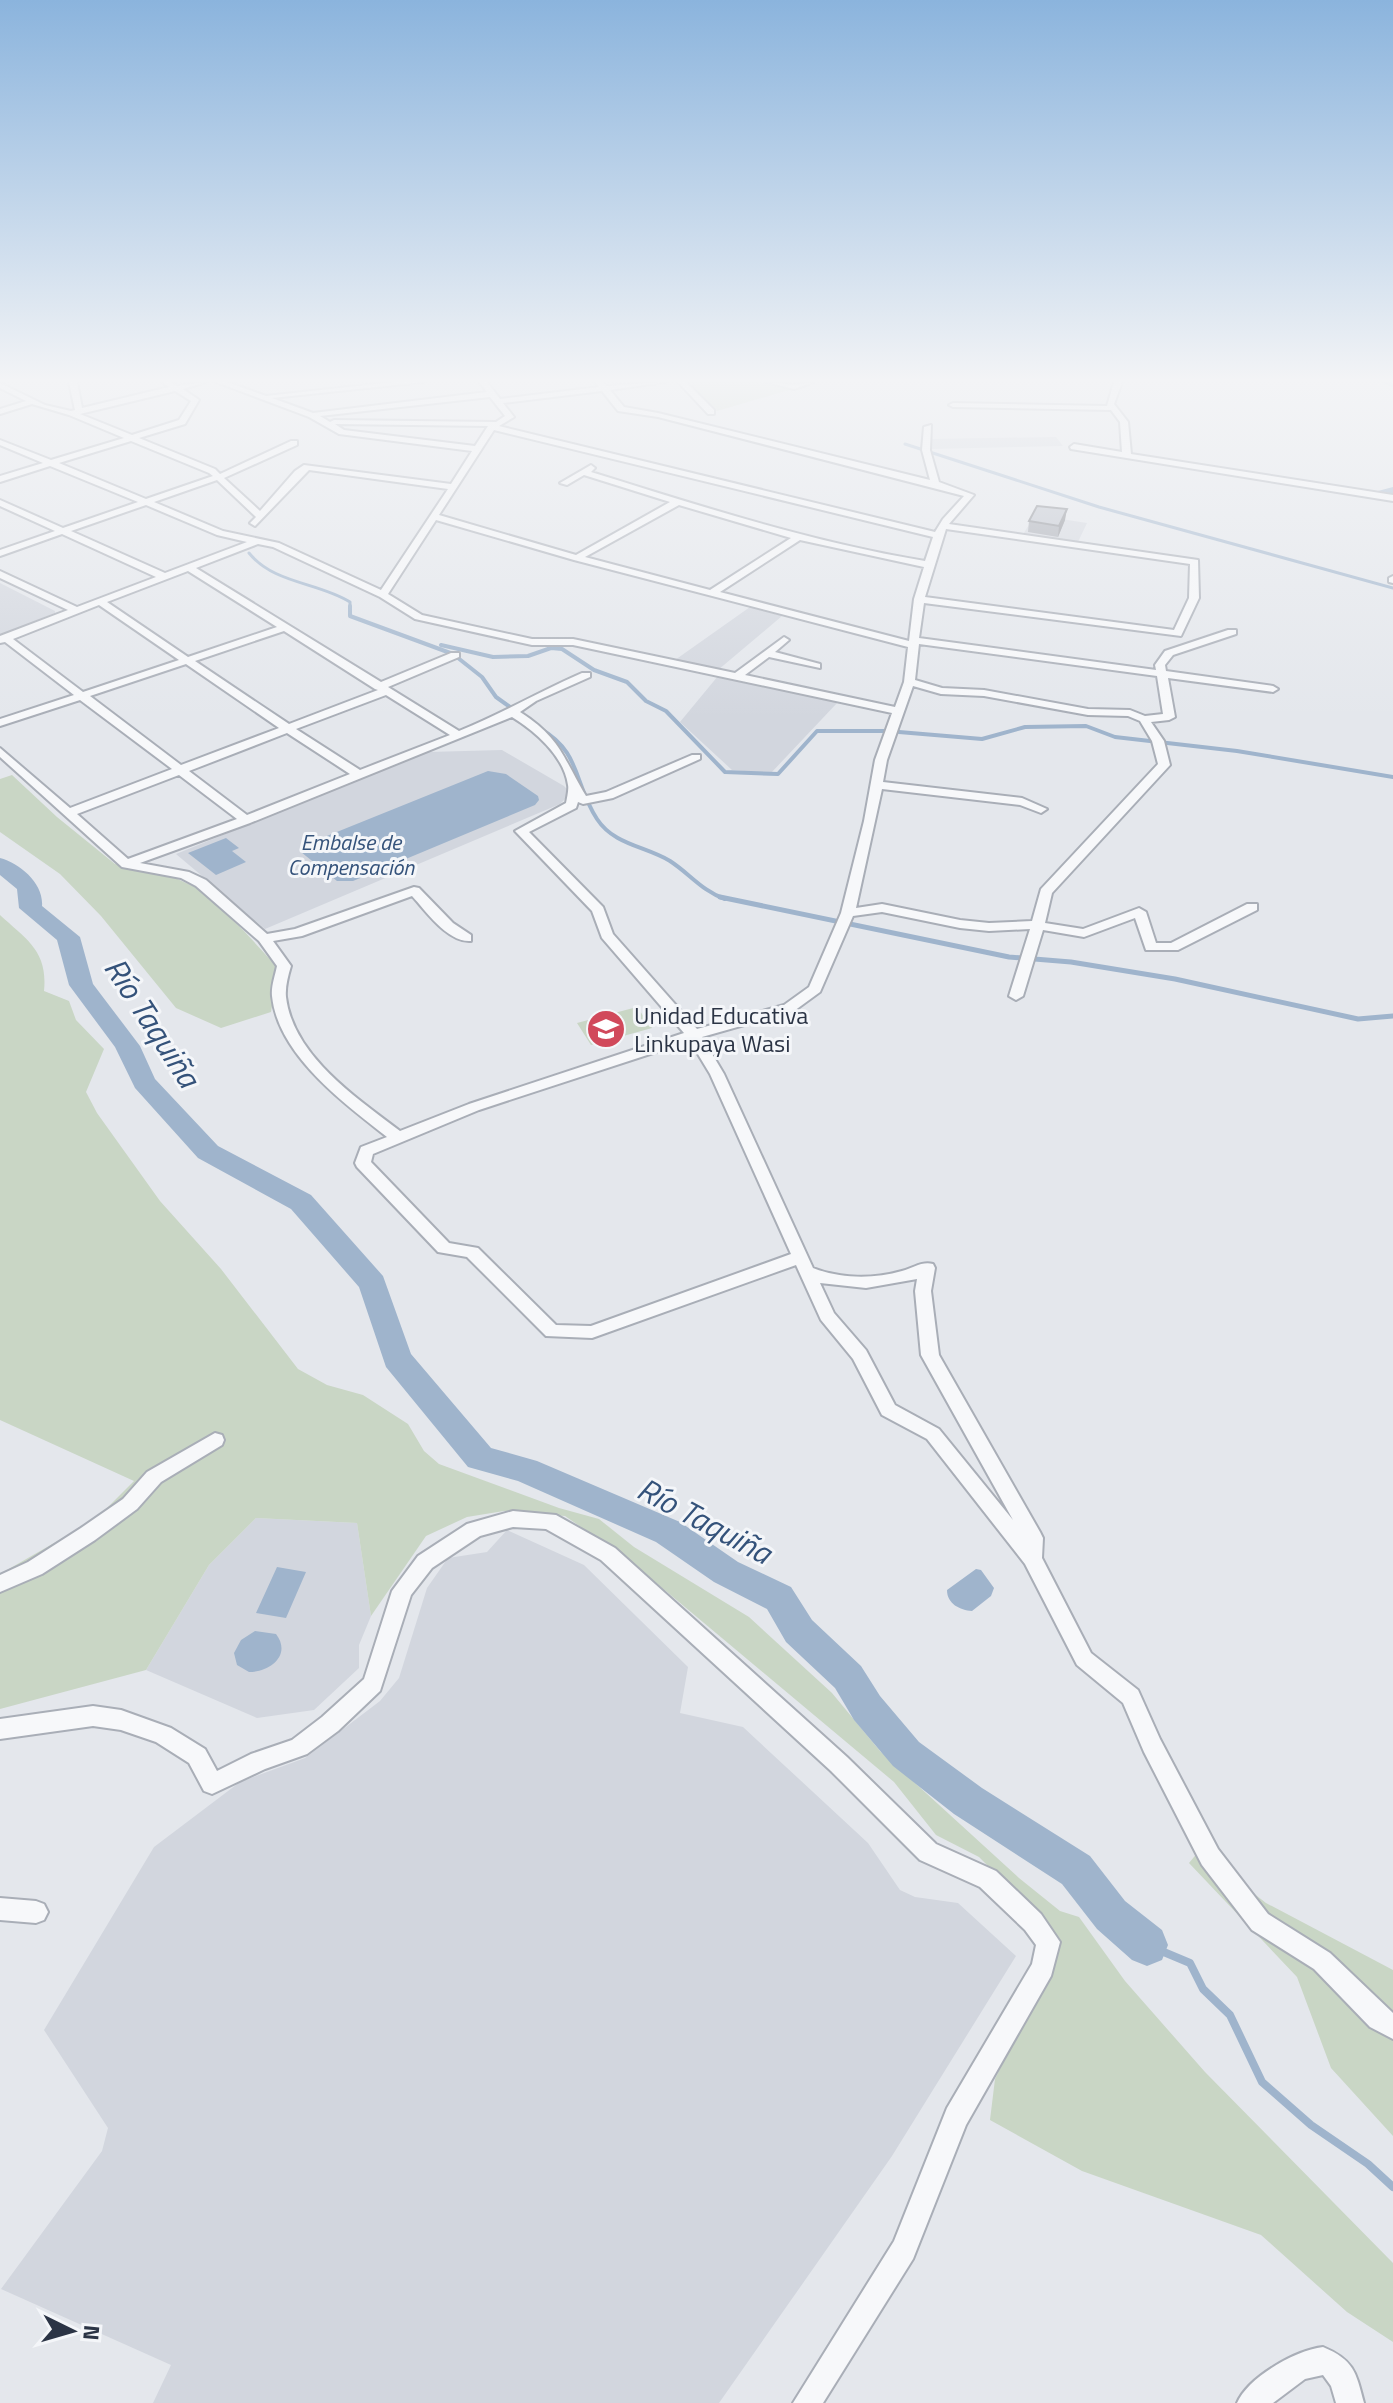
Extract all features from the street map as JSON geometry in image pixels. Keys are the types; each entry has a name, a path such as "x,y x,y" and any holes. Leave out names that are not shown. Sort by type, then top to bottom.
{"street":[{"path":"121,494 220,533 261,540 383,595 431,621 532,642 573,642 900,711"},
{"path":"0,553 172,494"},
{"path":"238,494 261,517"},
{"path":"240,548 244,536 280,494"},
{"path":"383,595 450,494"},
{"path":"669,494 797,538 930,565"},
{"path":"778,494 940,531 1195,562 1194,598 1177,634 919,599"},
{"path":"967,494 970,495 940,531 919,599 909,682 881,760 848,913 815,989 789,1008 694,1035 474,1107 366,1151 363,1163 444,1248 472,1252 552,1331 592,1332 802,1264 842,1284 889,1278 927,1268 923,1291 930,1355 1033,1538 1032,1558"},
{"path":"1369,494 1393,498"},
{"path":"577,558 676,496"},
{"path":"0,503 165,577"},
{"path":"436,517 577,558 913,643 1273,689"},
{"path":"712,593 797,538"},
{"path":"3,639 261,540"},
{"path":"189,568 458,735"},
{"path":"0,574 75,610"},
{"path":"99,601 189,660 286,730 360,775"},
{"path":"0,723 284,628"},
{"path":"909,682 941,691 984,693 1088,712 1130,713 1144,719 1169,717 1160,665 1169,653 1232,632"},
{"path":"3,639 84,696 246,820"},
{"path":"736,677 784,640"},
{"path":"767,653 816,666"},
{"path":"68,813 286,730 455,655"},
{"path":"126,864 246,820 458,735 586,675"},
{"path":"512,712 552,745 567,767 574,790 572,805 521,831 598,910 607,935 694,1035 717,1074 827,1316 860,1355 888,1410 933,1434 1032,1558 1084,1659 1131,1697 1152,1745 1210,1857 1260,1922 1322,1961 1379,2018 1393,2027"},
{"path":"1016,996 1046,892 1164,765 1158,741 1144,719"},
{"path":"0,751 126,864 185,875 201,883 264,938 284,966 279,996 287,1024 319,1072 397,1137"},
{"path":"574,790 583,800 595,799 696,757"},
{"path":"877,785 1022,802 1041,809"},
{"path":"264,938 297,933 414,891 448,926 466,938"},
{"path":"848,913 882,908 989,927 1036,925 1084,933 1139,912 1151,947 1173,947 1252,907"},
{"path":"0,1584 35,1568 88,1534 130,1504 154,1477 215,1440"},
{"path":"0,1729 93,1716 121,1720 163,1735 197,1756 212,1784 259,1761 299,1747 330,1724 373,1684 402,1591 425,1562 474,1530 513,1519 549,1521 608,1554 839,1764 928,1852 988,1879 1033,1922 1048,1942 1043,1968 956,2117 904,2250 807,2403"},
{"path":"0,1909 36,1912"},
{"path":"1251,2403 1286,2375 1317,2359 1327,2359 1339,2368 1346,2379 1350,2403"}],"shaded area":[{"path":"1035,515 1087,523 1077,544 1022,536"},
{"path":"0,583 55,611 55,613 0,635"},
{"path":"750,607 782,616 718,670 675,660"},
{"path":"718,676 838,702 771,773 732,770 680,722"},
{"path":"502,750 571,793 560,804 265,929 176,854 428,752"},
{"path":"256,1518 357,1523 371,1616 359,1645 359,1668 314,1710 257,1718 146,1670 209,1565"},
{"path":"507,1530 584,1565 688,1667 680,1713 743,1727 868,1843 900,1890 915,1897 958,1903 1016,1956 892,2156 719,2403 153,2403 171,2365 1,2289 102,2151 108,2128 44,2030 154,1847 240,1782 305,1758 380,1701 399,1678 427,1588 448,1558 487,1552"}],"green space":[{"path":"12,775 115,864 169,875 201,890 278,968 271,1012 221,1028 176,1008 101,916 60,874 0,832 0,779"},
{"path":"0,915 34,947 43,966 44,991 69,1001 76,1020 104,1049 86,1092 97,1113 160,1201 221,1269 298,1369 327,1385 363,1395 408,1424 424,1451 439,1464 559,1508 599,1519 634,1547 749,1617 832,1693 880,1751 1019,1878 1060,1911 1079,1917 1125,1981 1205,2072 1393,2263 1393,2342 1347,2312 1261,2235 1082,2171 990,2120 995,2079 1061,1945 1045,1923 979,1857 936,1835 894,1782 630,1561 565,1516 504,1511 467,1517 426,1536 371,1616 357,1523 256,1518 209,1565 146,1670 0,1709 0,1574 96,1519 134,1481 0,1420"},
{"path":"637,1007 652,1028 591,1045 577,1023"},
{"path":"1199,1851 1266,1903 1393,1970 1393,2136 1331,2068 1297,1977 1189,1863"}],"water":[{"name":"Embalse de Compensación","path":"488,771 506,774 538,796 539,800 535,805 353,881 337,881 301,852 307,844"},
{"path":"226,838 239,848 232,851 246,862 216,875 188,853"},
{"path":"277,1567 306,1572 286,1618 256,1613"},
{"path":"976,1569 981,1570 994,1588 991,1596 972,1611 952,1603 947,1590"},
{"path":"255,1631 276,1634 281,1649 271,1666 249,1672 237,1665 234,1653 241,1640"}],"building":[{"path":"1037,506 1067,509 1059,526 1029,521"}],"waterway":[{"path":"1059,494 1393,588"},
{"path":"249,553 271,571 350,602 350,616 453,654 482,677 496,697 531,722"},
{"path":"441,645 493,657 528,656 551,648 562,649 594,670 627,682 646,701 666,711 725,772 778,774 817,731 884,731"},
{"path":"899,732 982,739 1025,727 1086,726 1115,737 1237,751 1393,777"},
{"path":"539,728 563,747 589,806 604,828 621,840 670,861 703,887 725,899"},
{"name":"Río Taquiña","path":"0,865 28,888 30,908 68,937 81,985 127,1046 144,1082 208,1152 301,1202 373,1283 397,1359 480,1458 525,1470 668,1532 726,1572 779,1598 799,1631 848,1677 867,1708 906,1754 968,1801 1076,1870 1111,1915 1147,1945"},
{"path":"720,897 1009,957 1071,962 1175,979 1358,1019 1393,1016"},
{"name":"Río Taquiña","path":"1147,1945 1190,1963 1203,1989 1230,2015 1262,2082 1311,2125 1368,2164 1393,2187"}],"place":[{"name":"Unidad Educativa Linkupaya Wasi","path":"606,1029"}]}
